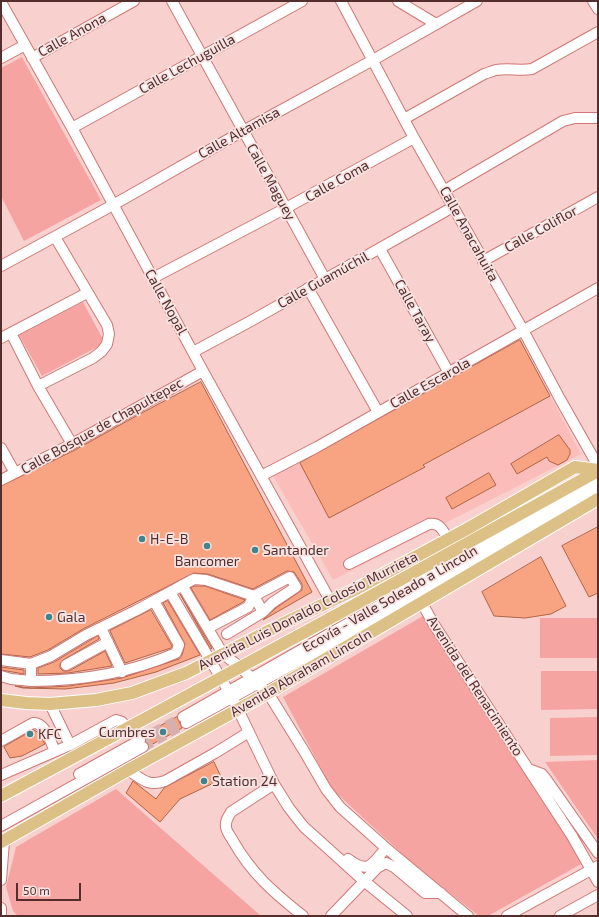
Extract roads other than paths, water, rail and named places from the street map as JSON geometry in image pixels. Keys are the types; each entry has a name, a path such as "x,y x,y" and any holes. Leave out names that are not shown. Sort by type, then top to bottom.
{"main road":[{"name":"Avenida Luis Donaldo Colosio Murrieta","path":"1,700 50,704 96,700 132,693 186,673 358,588 467,529 575,467 598,471"},
{"path":"1,796 387,588 598,471"},
{"name":"Avenida Abraham Lincoln","path":"2,842 128,770 268,693 598,499"},
{"path":"467,529 495,528"},
{"path":"358,588 387,588"}],"street":[{"name":"Calle Anona","path":"32,58 134,1"},
{"name":"Calle Maguey","path":"172,1 325,279"},
{"name":"Calle Lechuguilla","path":"72,128 201,55 302,1"},
{"name":"Calle Anacahuita","path":"340,1 414,138 445,190 453,207 598,466"},
{"path":"398,1 436,24"},
{"name":"Calle Altamisa","path":"1,266 477,1"},
{"path":"593,1 598,10"},
{"name":"Calle Nopal","path":"1,2 72,128 203,371 331,602"},
{"path":"404,119 484,74 496,70 506,69 521,71 532,69 598,32"},
{"path":"1,58 24,45"},
{"path":"445,190 563,122 575,118 598,118"},
{"name":"Calle Coma","path":"153,278 414,138"},
{"name":"Calle Coliflor","path":"483,260 598,197"},
{"name":"Calle Guamúchil","path":"193,352 453,207"},
{"path":"38,386 93,358 102,351 107,344 109,334 107,325 55,237"},
{"name":"Calle Taray","path":"380,249 450,372"},
{"path":"308,288 378,412"},
{"name":"Calle Escarola","path":"261,476 317,447 598,288"},
{"path":"1,338 87,293"},
{"path":"11,333 38,386 72,444"},
{"name":"Calle Bosque de Chapultepec","path":"1,480 72,444 203,371"},
{"path":"1,448 15,473"},
{"name":"Ecovía - Valle Soleado a Lincoln","path":"256,681 598,481"},
{"path":"184,720 230,693 370,622 598,489"},
{"path":"349,564 429,524 437,524 448,539"},
{"path":"208,628 248,607 254,596 290,577 296,587 272,603 263,612 227,634"},
{"path":"1,660 31,664 51,656 194,579 206,580 254,596 263,612"},
{"path":"182,585 223,654 240,667 268,693 326,789 340,807 386,848 468,916"},
{"path":"170,592 230,693 274,784 289,808 304,827 322,844 407,916"},
{"path":"1,676 11,679 31,681 82,678 122,672 176,653 179,645 154,601"},
{"name":"Avenida del Renacimiento","path":"422,603 433,623 594,868 598,882"},
{"path":"101,628 122,672"},
{"path":"66,665 108,642"},
{"path":"31,664 31,681"},
{"path":"50,704 70,745"},
{"path":"1,775 70,745 116,720 122,722 127,729"},
{"path":"1,741 33,723 38,722 42,725 55,751"},
{"path":"128,770 152,784 165,781 249,732"},
{"path":"1,818 141,743 1,826"},
{"name":"Avenida del Renacimiento","path":"528,769 542,774 598,852"},
{"path":"274,784 231,812 227,819 226,828 240,853 253,871 269,888 303,916"},
{"path":"1,880 2,842"},
{"path":"322,844 332,846 356,866 361,867 370,866 386,848"},
{"path":"331,916 382,864 388,863 394,867 425,893 441,893"},
{"path":"508,916 594,868"},
{"path":"560,916 598,895"},
{"path":"1,908 1,916"}],"tunnel":[{"path":"140,740 183,717"},
{"path":"143,747 186,723"}],"place":[{"name":"H-E-B","path":"142,539"},
{"name":"Bancomer","path":"207,546"},
{"name":"Santander","path":"255,550"},
{"name":"Gala","path":"49,617"},
{"name":"Cumbres","path":"163,732"},
{"name":"KFC","path":"30,734"},
{"name":"Station 24","path":"204,781"}]}
